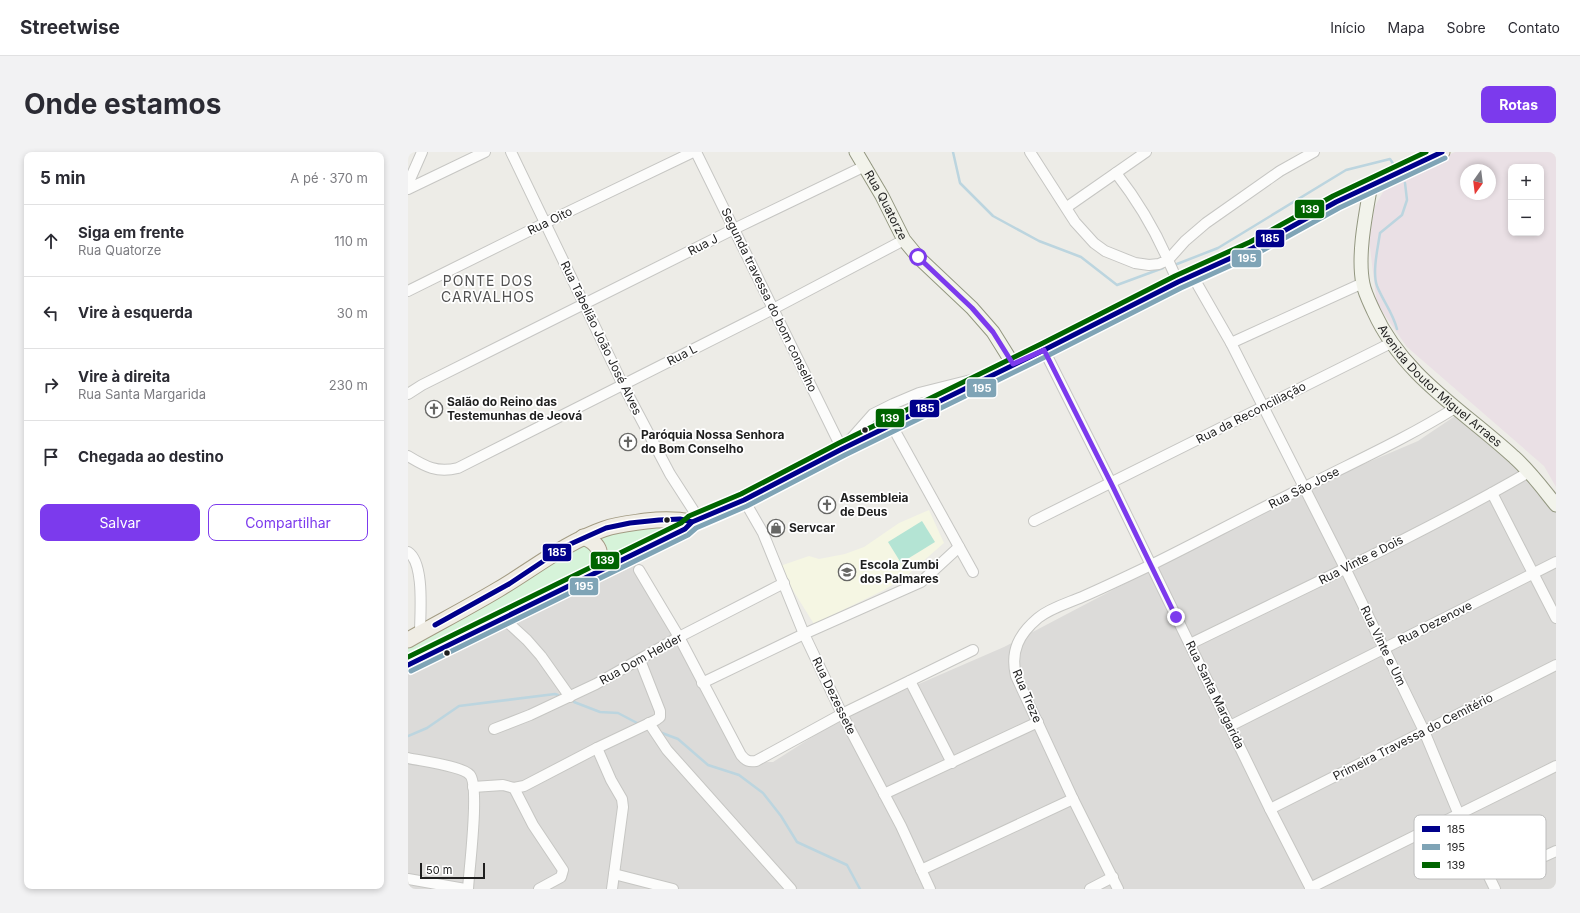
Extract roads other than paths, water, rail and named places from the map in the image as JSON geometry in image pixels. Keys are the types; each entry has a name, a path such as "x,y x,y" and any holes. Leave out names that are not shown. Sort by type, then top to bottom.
{"main road":[{"name":"Rua Quatorze","path":"856,152 904,240 918,257 972,308 993,332 1013,364"},
{"path":"408,665 685,529 696,520 744,500 891,424 1044,350 1192,275 1253,248 1421,157 1442,152"},
{"name":"Avenida Doutor Miguel Arraes","path":"1371,184 1362,248 1363,283 1368,301 1378,321 1391,343 1406,362 1429,386 1495,440 1529,472 1556,505"},
{"path":"414,636 476,603 537,566 566,546 583,537 606,528 630,523 680,519 696,520"},
{"path":"583,537 592,540 600,552 601,560 597,572"}],"street":[{"path":"408,184 422,152"},
{"path":"408,189 485,152"},
{"name":"Rua Oito","path":"408,292 545,223 694,152"},
{"name":"Segunda travessa do bom conselho","path":"694,152 734,229 842,449"},
{"path":"1030,152 1067,207 1075,222 1084,233 1105,252 1135,263 1149,265 1159,264 1168,260 1185,241 1206,222 1280,171 1314,152"},
{"path":"1067,207 1146,152"},
{"name":"Rua Tabelião João José Alves","path":"515,154 545,223 623,385 696,520"},
{"name":"Rua J","path":"408,394 422,385 734,229 865,166"},
{"path":"1116,173 1144,211 1178,282"},
{"name":"Rua L","path":"408,456 423,465 436,470 447,471 458,468 773,309 904,240"},
{"name":"Rua Vinte e Um","path":"1192,275 1231,343 1305,487 1424,731 1459,815"},
{"path":"1231,343 1363,283"},
{"name":"Rua da Reconciliação","path":"1034,521 1391,343"},
{"name":"Rua Santa Margarida","path":"1044,350 1111,483 1270,809 1311,889"},
{"path":"842,449 873,414 893,404 919,393 990,376"},
{"name":"Rua São Jose","path":"1151,565 1408,436 1455,408"},
{"path":"891,424 972,572"},
{"name":"Rua Vinte e Dois","path":"1190,644 1492,494 1529,472"},
{"path":"1492,494 1556,618"},
{"name":"Rua Dezessete","path":"744,500 763,533 804,634 842,714 884,794 930,889"},
{"path":"702,683 804,634 921,582 959,547"},
{"path":"408,552 415,560 418,571 414,636"},
{"name":"Rua Dezenove","path":"1230,726 1556,562"},
{"name":"Rua Treze","path":"1118,889 1073,799 1016,676 1013,665 1013,656 1015,646 1023,634 1039,617 1051,610 1110,585 1151,565"},
{"path":"639,570 679,637 741,755 745,760 750,762 756,761 842,714 973,650"},
{"name":"Rua Dom Helder","path":"494,729 570,697 640,660 679,637 784,583"},
{"path":"503,618 527,640 541,656 570,697"},
{"path":"473,787 503,785 514,788 524,786 660,717 660,711 640,660"},
{"name":"Primeira Travessa do Cemitério","path":"1270,809 1556,665"},
{"path":"910,681 952,763"},
{"path":"884,794 1038,722"},
{"path":"649,723 667,750 791,889"},
{"path":"597,748 611,780 622,799 623,816 612,889"},
{"path":"408,758 444,765 466,772 471,776 473,787 474,819 468,889"},
{"path":"1459,815 1556,766"},
{"path":"514,788 533,825 562,865 563,870 561,877 539,889"},
{"path":"921,870 1073,799"},
{"path":"1311,889 1414,838"},
{"path":"1546,856 1556,851"},
{"path":"614,874 673,889"},
{"path":"1090,889 1113,877"},
{"path":"408,879 465,889"},
{"name":"Rua Vinte e Um","path":"1490,879 1495,889"}],"waterway":[{"path":"953,152 960,183 993,216 1039,241 1081,257 1117,285 1163,268"},
{"path":"1177,264 1218,248 1346,170 1390,159 1394,165"},
{"path":"1397,329 1377,286 1375,267 1380,233 1402,215 1407,200 1405,183"},
{"path":"408,736 427,728 459,706 555,694 558,695"},
{"path":"574,702 600,712 618,713 639,724"},
{"path":"662,733 678,739 708,765 739,775 763,793 781,816 797,842 847,865 860,889"}],"place":[{"name":"Salão do Reino das Testemunhas de Jeová","path":"434,409"},
{"name":"Paróquia Nossa Senhora do Bom Conselho","path":"628,442"},
{"name":"Assembleia de Deus","path":"827,505"},
{"name":"Servcar","path":"776,528"},
{"name":"Escola Zumbi dos Palmares","path":"847,572"}],"district":[{"name":"PONTE DOS CARVALHOS","path":"488,290"}]}
